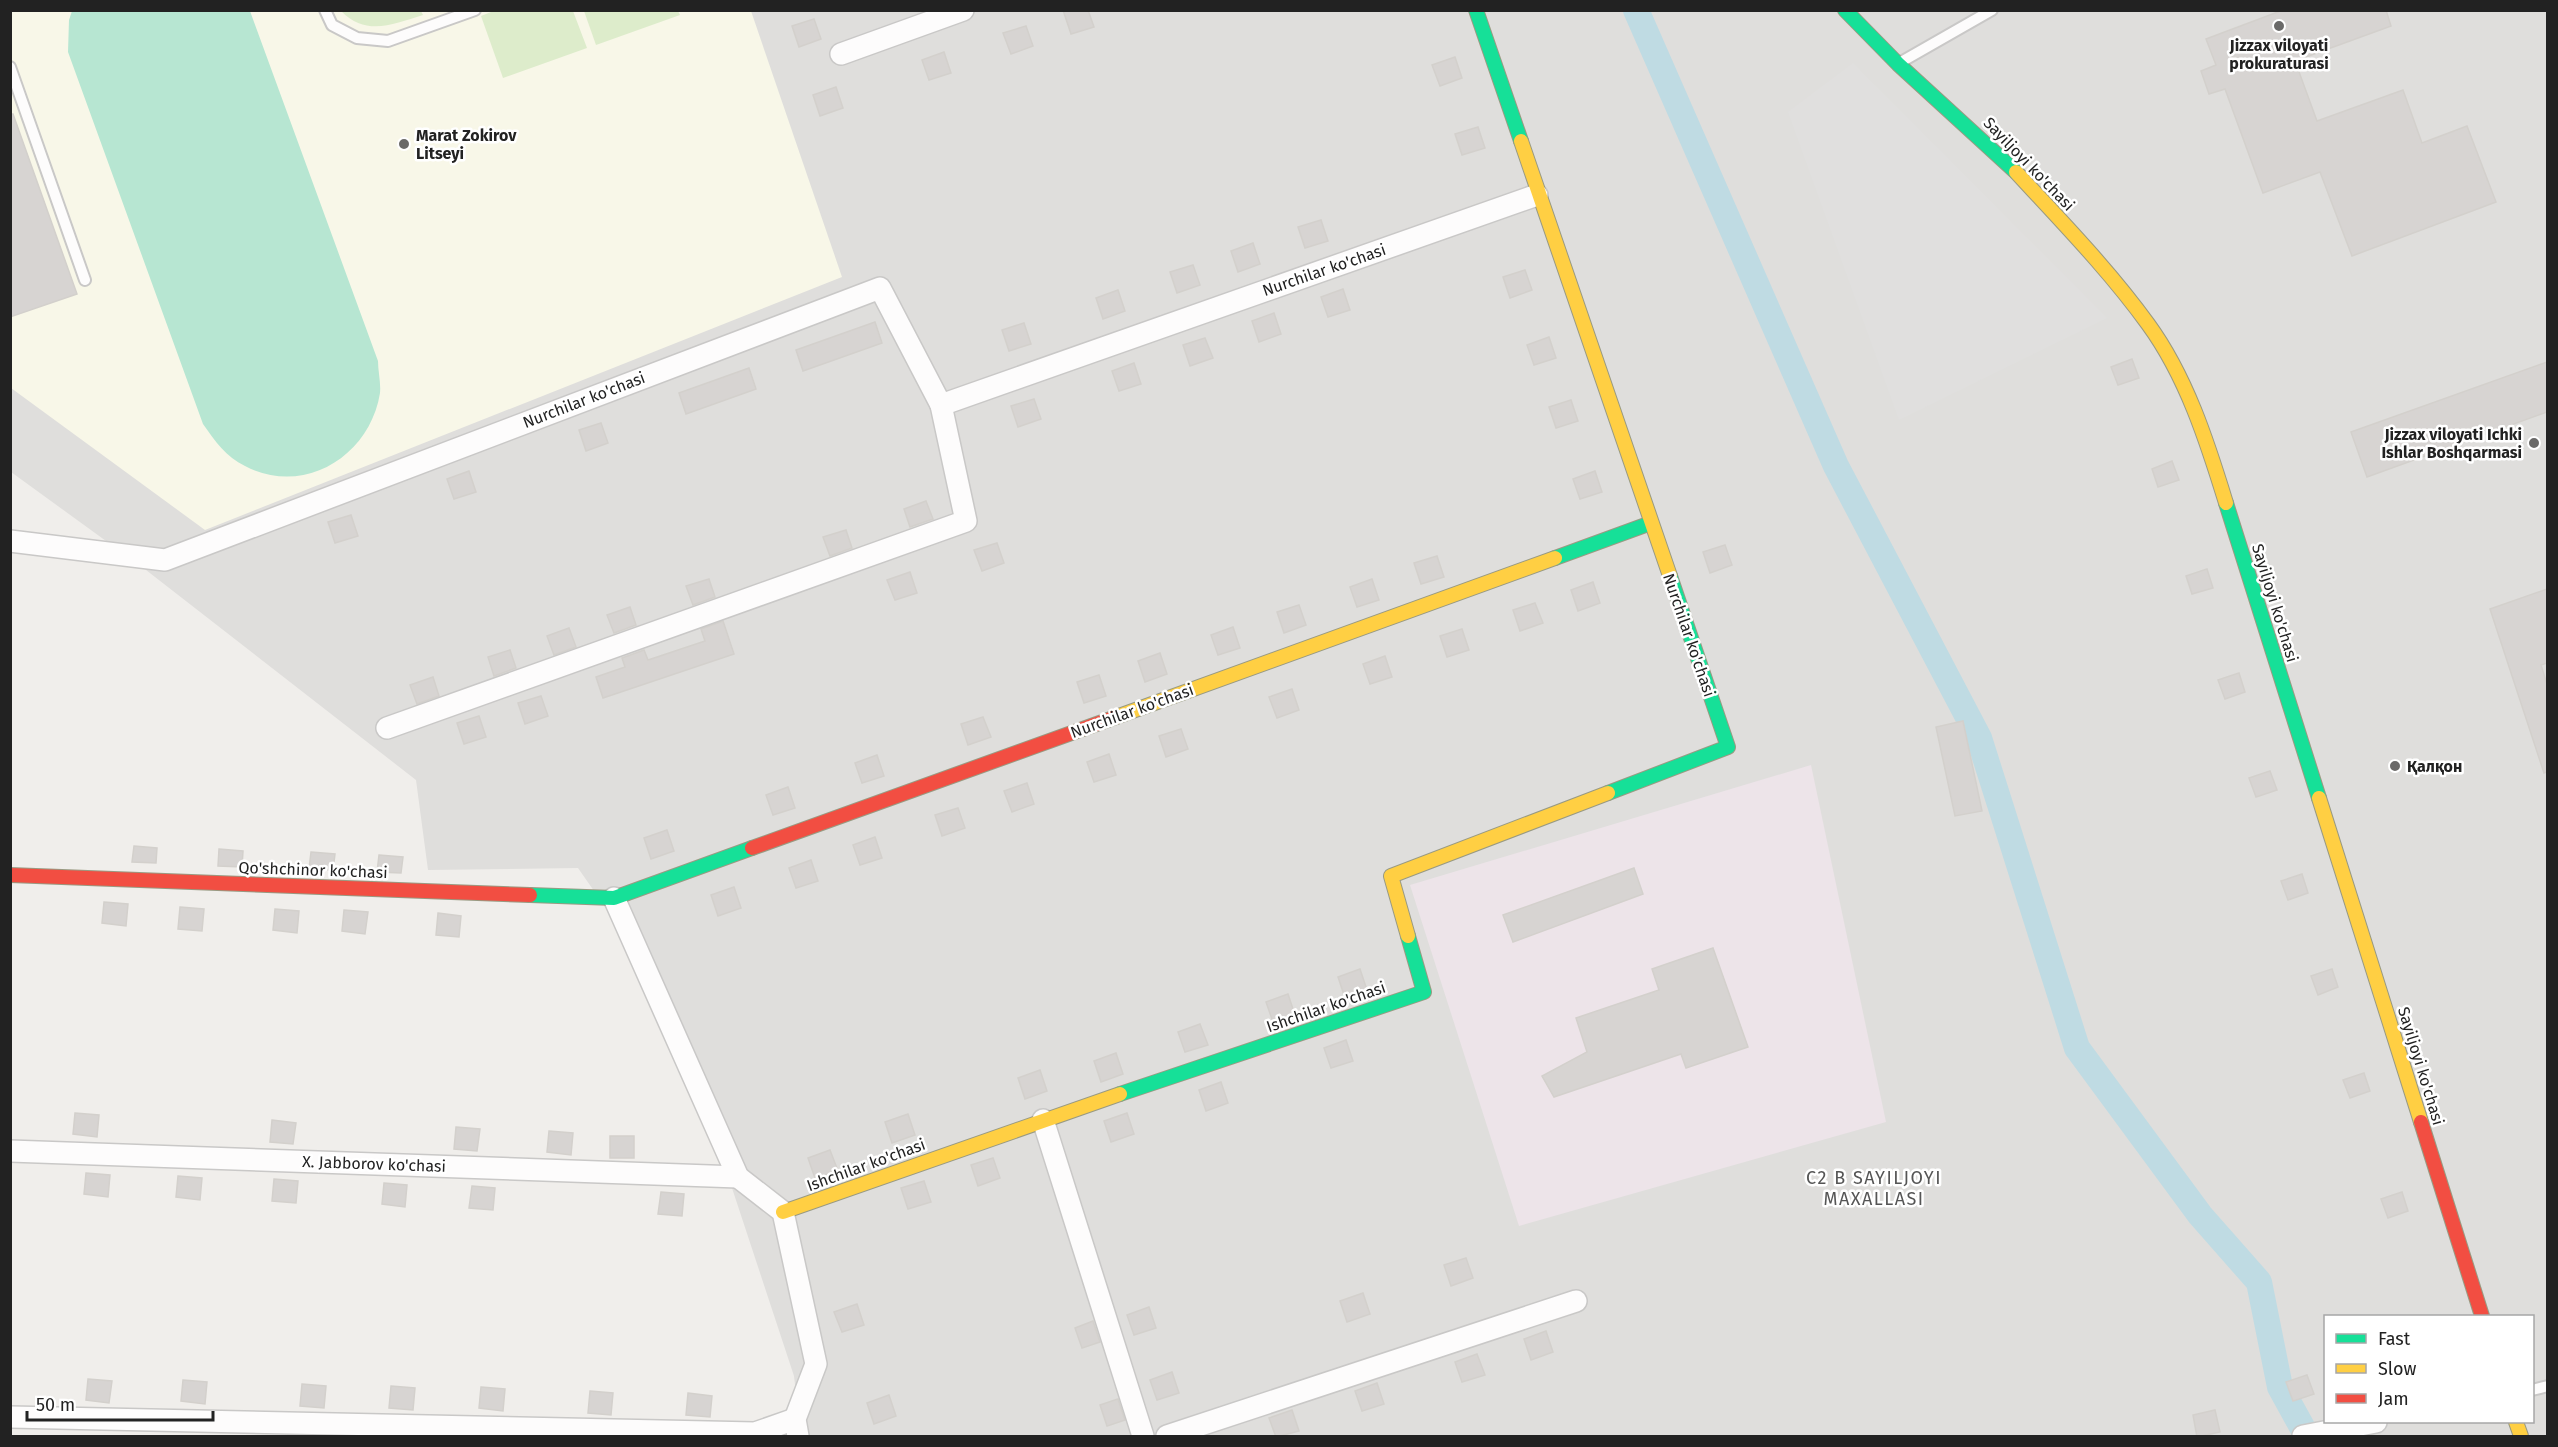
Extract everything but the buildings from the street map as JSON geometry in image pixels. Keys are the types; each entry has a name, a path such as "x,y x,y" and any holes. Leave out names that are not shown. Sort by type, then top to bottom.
{"street":[{"path":"841,54 963,10"},
{"name":"Nurchilar ko'chasi","path":"1476,10 1537,195 1728,747"},
{"name":"Sayiljoyi ko'chasi","path":"1845,10 1898,64 2003,158 2096,259 2149,325 2182,382 2207,442 2481,1315"},
{"name":"Nurchilar ko'chasi","path":"941,405 1537,195"},
{"name":"Nurchilar ko'chasi","path":"10,541 165,560 880,288 941,405 966,521 387,728"},
{"name":"Nurchilar ko'chasi","path":"614,898 1651,523"},
{"name":"Ishchilar ko'chasi","path":"783,1212 1043,1120 1424,992 1390,876 1728,747"},
{"name":"Qo'shchinor ko'chasi","path":"10,875 614,898"},
{"path":"10,1417 755,1433 796,1428 816,1364 783,1212 738,1177 614,898"},
{"path":"1043,1120 1143,1437"},
{"name":"X. Jabborov ko'chasi","path":"10,1151 738,1177"},
{"path":"1167,1437 1576,1301"},
{"path":"2303,1437 2366,1423"}],"lane":[{"path":"326,10 332,25 357,38 388,41 475,10"},
{"path":"1898,64 1992,10"},
{"path":"10,67 85,280"}],"shaded area":[{"path":"11,11 2547,11 2547,1436 801,1436 794,1376 670,1000 578,868 428,870 416,780 146,570 11,472"},
{"name":"Marat Zokirov Litseyi","path":"11,11 751,11 842,277 205,530 11,388"},
{"path":"1853,63 2107,318 1899,420 1788,112"},
{"path":"1811,765 1886,1122 1519,1226 1410,885"}],"green space":[{"path":"496,10 573,11 587,48 503,78 481,16"},
{"path":"72,11 250,11 378,361 380,393 374,415 363,435 348,452 331,465 311,473 290,477 267,474 245,466 232,458 203,424 68,52 69,20"},
{"path":"341,11 421,11 423,15 391,25 370,26 351,19"},
{"path":"584,11 678,11 680,15 596,45"}],"waterway":[{"path":"1636,10 1836,466 1979,738 2077,1048 2200,1215 2259,1282 2280,1387 2307,1436"}],"traffic: fast":[{"path":"1476,10 1521,141"},
{"path":"1845,10 1898,64 2016,172"},
{"path":"2226,503 2319,798"},
{"path":"1555,558 1651,523"},
{"path":"1608,793 1728,747 1670,576"},
{"path":"530,895 614,898 752,848"},
{"path":"1120,1094 1424,992 1408,936"}],"traffic: slow":[{"path":"1521,141 1670,576"},
{"path":"2016,172 2117,284 2161,344 2174,365 2194,410 2226,503"},
{"path":"1116,717 1555,558"},
{"path":"1408,936 1391,876 1608,793"},
{"path":"2319,798 2421,1122"},
{"path":"783,1212 1120,1094"},
{"path":"2516,1423 2521,1436"}],"traffic: jam":[{"path":"752,848 1116,717"},
{"path":"10,875 530,895"},
{"path":"2421,1122 2482,1315"}],"place":[{"name":"Jizzax viloyati prokuraturasi","path":"2279,26"},
{"name":"Marat Zokirov Litseyi","path":"404,144"},
{"name":"Jizzax viloyati Ichki Ishlar Boshqarmasi","path":"2534,443"},
{"name":"Қалқон","path":"2395,766"}],"district":[{"name":"C2 B SAYILJOYI MAXALLASI","path":"1874,1188"}]}
